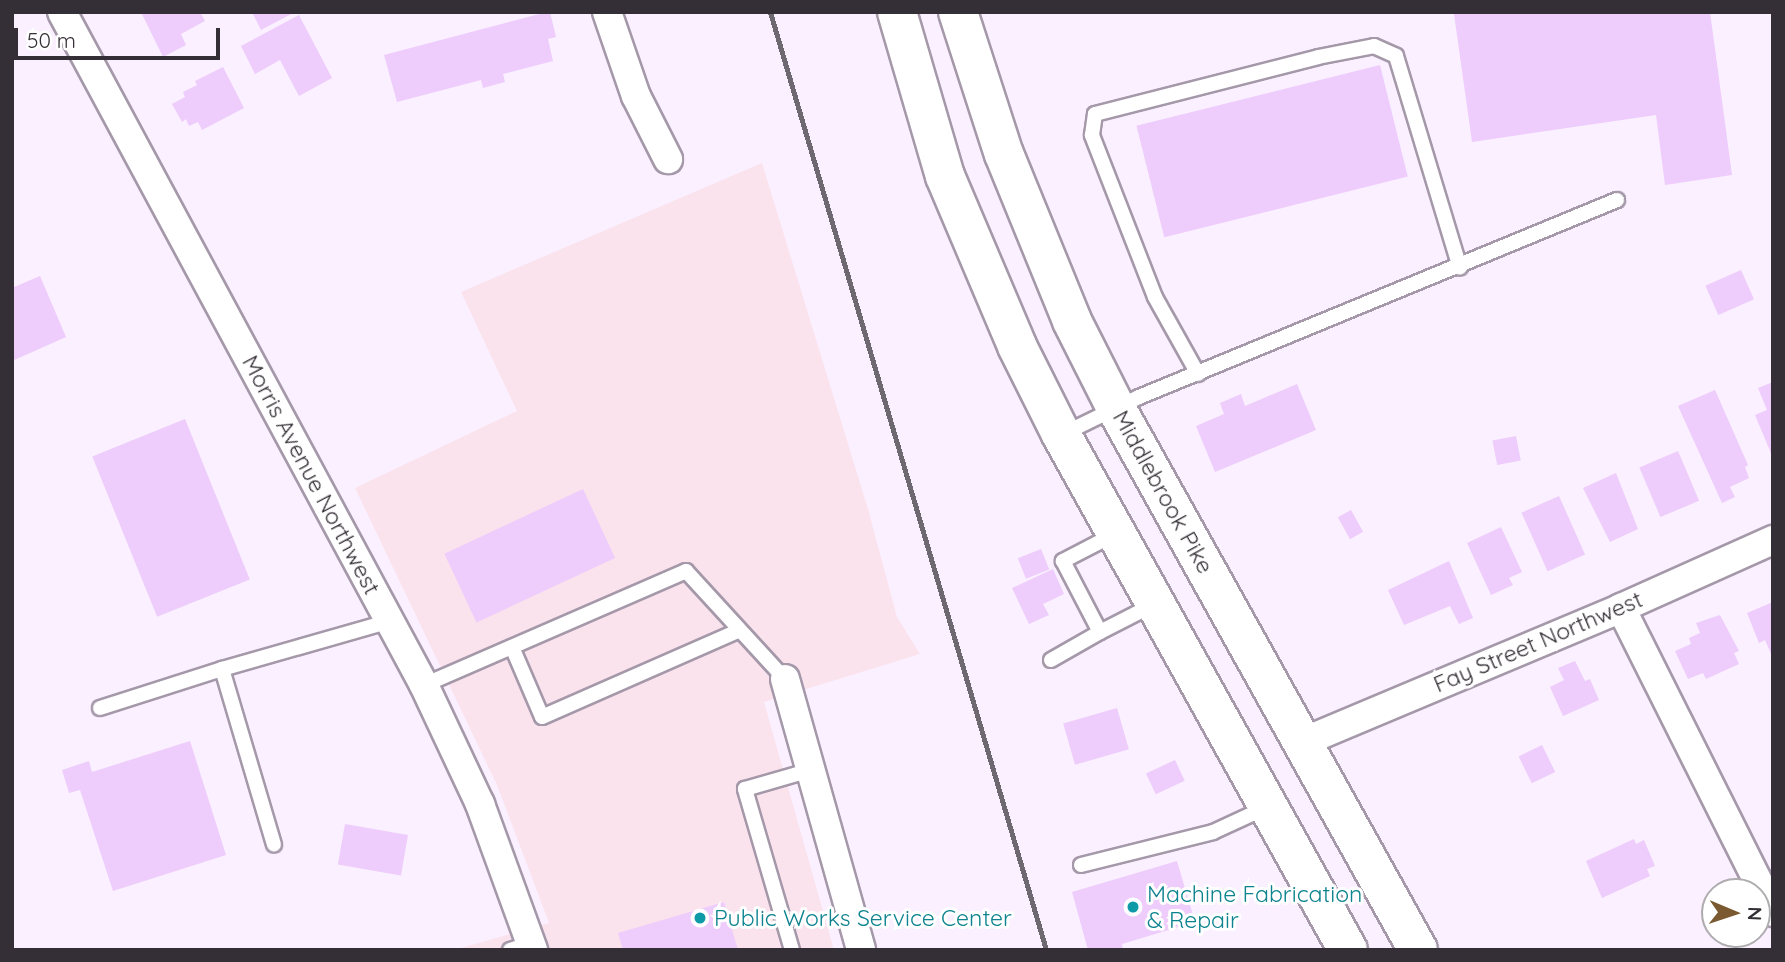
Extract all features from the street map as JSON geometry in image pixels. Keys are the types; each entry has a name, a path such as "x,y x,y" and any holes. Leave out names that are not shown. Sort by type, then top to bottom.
{"main road":[{"path":"897,12 945,176 1017,346 1061,434 1348,950"},
{"name":"Middlebrook Pike","path":"958,12 1004,154 1072,321 1116,408 1418,950"}],"street":[{"name":"Morris Avenue Northwest","path":"62,12 424,685 480,804 525,948"},
{"path":"607,12 636,96 668,159"},
{"name":"Fay Street Northwest","path":"1303,742 1621,608 1773,540"},
{"path":"1621,608 1773,912"},
{"path":"785,679 861,950"}],"lane":[{"path":"1198,374 1155,297 1091,135 1095,114 1318,57 1374,46 1396,56 1460,268"},
{"path":"1061,434 1116,408 1460,268 1617,200"},
{"path":"1100,632 1063,561 1116,533"},
{"path":"424,685 686,570 785,679"},
{"path":"1051,660 1155,603"},
{"path":"100,708 222,669 390,621"},
{"path":"512,647 542,717 740,630"},
{"path":"222,669 274,844"},
{"path":"792,950 745,789 811,769"},
{"path":"1081,864 1213,832 1268,806"}],"shaded area":[{"path":"762,163 868,509 897,617 920,654 764,702 834,950 454,950 549,923 497,785 355,488 517,411 461,292"}],"building":[{"path":"141,12 200,12 205,21 181,34 186,45 163,57"},
{"path":"252,12 295,12 261,30"},
{"path":"550,12 556,37 548,39 553,61 503,74 505,82 483,88 481,80 397,102 384,55"},
{"path":"1710,12 1732,175 1665,185 1656,115 1472,142 1454,14"},
{"path":"299,15 332,78 299,96 280,60 255,74 241,46"},
{"path":"1380,65 1408,177 1164,237 1136,126"},
{"path":"223,67 244,108 202,130 198,122 189,126 186,119 182,122 172,104 185,97 183,92 197,85 195,81"},
{"path":"1741,270 1754,299 1718,315 1705,286"},
{"path":"40,276 66,337 12,361 12,288"},
{"path":"1773,382 1773,458 1755,415 1767,410 1758,388"},
{"path":"1297,384 1316,430 1215,472 1196,426 1224,414 1220,403 1241,394 1245,406"},
{"path":"1715,390 1748,465 1745,467 1749,478 1730,487 1735,497 1722,503 1678,406"},
{"path":"185,419 250,579 157,617 92,456"},
{"path":"1516,436 1521,461 1497,465 1492,441"},
{"path":"1678,451 1699,501 1660,517 1639,467"},
{"path":"1616,473 1638,529 1610,542 1583,488"},
{"path":"583,489 615,558 476,623 444,554"},
{"path":"1559,496 1585,554 1548,571 1522,513"},
{"path":"1351,510 1363,532 1350,539 1338,517"},
{"path":"1501,527 1522,572 1509,578 1513,585 1491,595 1467,543"},
{"path":"1041,549 1049,569 1026,579 1018,558"},
{"path":"1449,561 1473,618 1459,624 1450,606 1404,625 1388,590"},
{"path":"1053,569 1064,594 1043,604 1049,615 1029,624 1012,588"},
{"path":"1773,602 1773,658 1765,640 1759,643 1747,613"},
{"path":"1720,615 1739,651 1734,653 1739,664 1706,679 1703,673 1688,679 1675,651 1691,644 1689,638 1700,633 1696,623"},
{"path":"1575,661 1585,681 1590,679 1599,700 1563,716 1550,687 1564,680 1558,668"},
{"path":"1117,708 1129,749 1075,765 1063,723"},
{"path":"190,741 226,855 113,891 80,790 69,793 62,770 89,761 92,772"},
{"path":"1542,745 1555,772 1532,783 1519,756"},
{"path":"1175,760 1185,781 1156,794 1146,774"},
{"path":"345,824 408,835 401,875 338,864"},
{"path":"1634,839 1636,844 1644,840 1655,866 1647,869 1650,876 1602,898 1586,861"},
{"name":"Machine Fabrication & Repair","path":"1177,861 1195,922 1122,944 1123,950 1088,950 1072,892"},
{"name":"Public Works Service Center","path":"724,902 738,950 623,950 618,933"}],"railway":[{"path":"770,12 1046,950"}],"place":[{"name":"Machine Fabrication & Repair","path":"1133,907"},
{"name":"Public Works Service Center","path":"700,918"}]}
